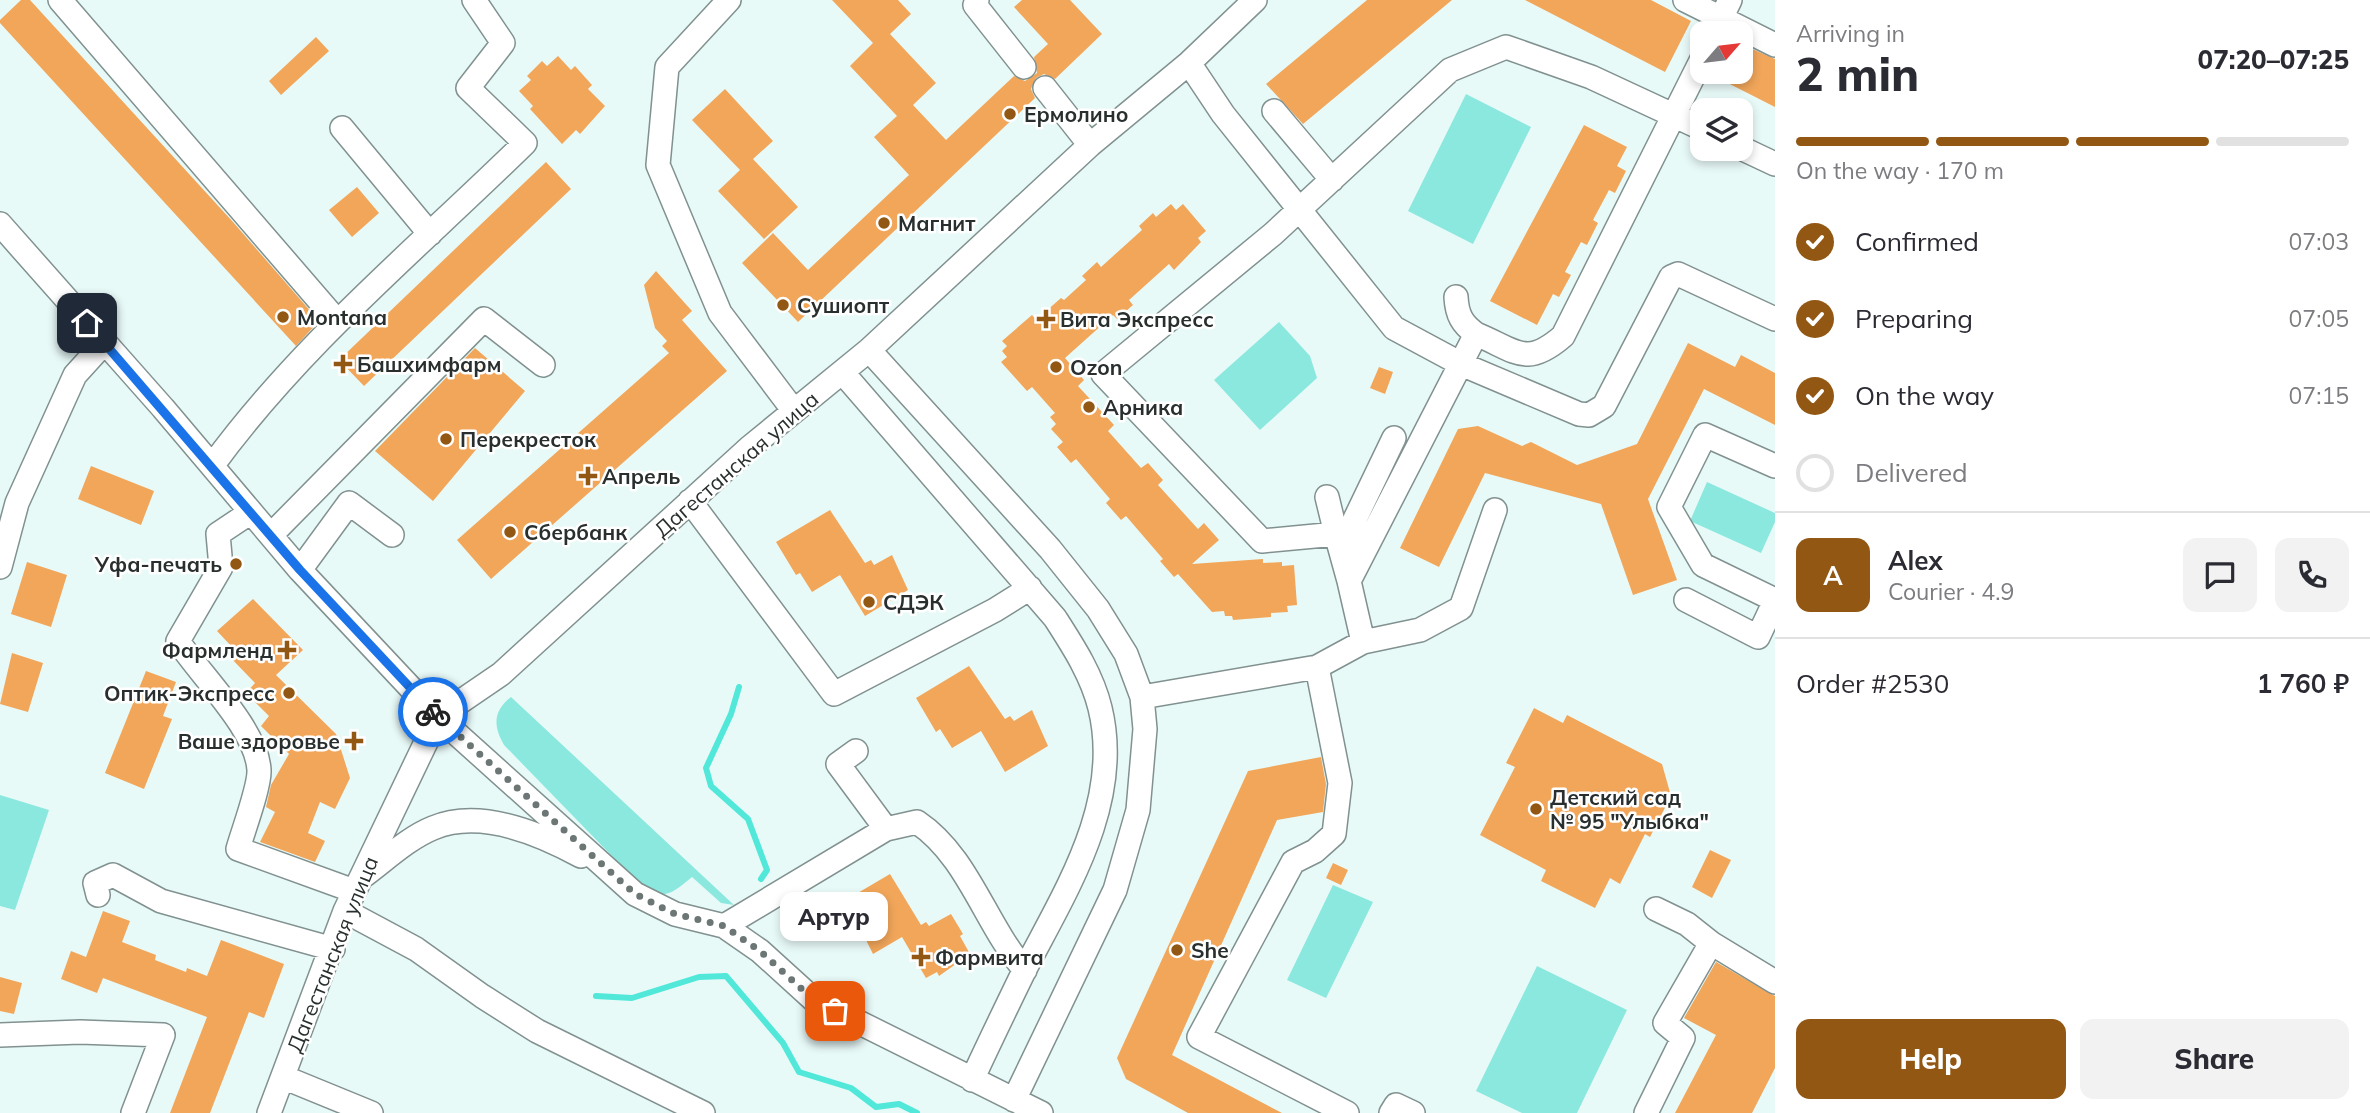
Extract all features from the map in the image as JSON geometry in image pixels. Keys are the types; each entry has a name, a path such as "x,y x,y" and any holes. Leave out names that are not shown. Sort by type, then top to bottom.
{"street":[{"path":"60,0 337,321"},
{"path":"212,466 230,440 337,321 524,143 468,88 503,43 474,0"},
{"path":"729,0 667,67 658,164 720,313 794,411"},
{"path":"977,0 975,5 1024,67"},
{"name":"Дагестанская улица","path":"269,1113 353,893 438,717 501,674 690,501 869,350 1090,145 1189,63 1255,0"},
{"path":"1685,0 1775,45"},
{"path":"1336,534 1262,541 1103,373 1300,209 1450,70 1506,47 1591,77 1690,123"},
{"path":"1189,63 1223,114 1394,328 1461,365 1579,414 1589,415 1604,406 1671,276 1678,274 1775,319"},
{"path":"1456,297 1456,311 1464,325 1476,334 1529,356 1544,352 1563,336 1690,83"},
{"path":"1045,88 1090,145"},
{"path":"1274,111 1332,180"},
{"path":"342,128 430,234"},
{"path":"1753,154 1775,164"},
{"path":"0,224 300,570 438,717 635,894 675,914 724,926 760,951 814,1000 1041,1113"},
{"path":"271,535 484,319 543,365"},
{"path":"1349,581 1476,334"},
{"path":"0,567 17,503 75,375 105,342"},
{"path":"869,350 1050,549 1098,609 1126,654 1142,697 1145,729 1138,810 1115,890 1014,1100"},
{"path":"843,373 1055,618 1082,659 1100,708 1107,754 1097,815 1072,883 1025,970 972,1080"},
{"path":"1686,600 1758,637 1775,600 1703,565 1669,507 1705,435 1775,466"},
{"path":"1360,559 1353,534 1355,519 1394,438"},
{"path":"1327,497 1363,642"},
{"path":"690,501 834,694 995,610 1030,588"},
{"path":"300,570 349,503 392,535"},
{"path":"1142,697 1317,667 1363,642 1420,630 1461,608 1495,510"},
{"path":"251,512 218,534 221,567 178,641 197,669 222,695 251,744 259,770 238,849 353,893 416,949 537,1031 703,1113"},
{"path":"1317,667 1340,783 1334,834 1315,851 1293,862 1199,1037 1347,1113"},
{"path":"856,751 838,764 886,829"},
{"path":"353,893 431,828 463,819 491,822 559,844 612,873"},
{"path":"724,926 886,829 917,822 931,831 958,864 1008,950 1025,970"},
{"path":"98,895 95,883 113,874 161,901 332,949"},
{"path":"1656,909 1687,924 1711,943 1775,982"},
{"path":"1646,1113 1683,1038 1665,1023 1711,943"},
{"path":"0,1035 80,1032 163,1035 133,1113"},
{"path":"283,1077 371,1113"},
{"path":"1391,1113 1396,1105 1413,1113"}],"shaded area":[{"path":"1466,94 1531,127 1473,244 1408,211"},
{"path":"1279,322 1310,356 1317,378 1260,430 1214,380"},
{"path":"1707,482 1775,513 1775,522 1761,553 1690,521"},
{"path":"511,697 734,905 721,903 692,877 670,893 651,893 644,889 504,745 498,731 497,719 501,708"},
{"path":"0,795 49,810 15,910 0,906"},
{"path":"1333,885 1373,902 1326,998 1287,980"},
{"path":"1537,966 1627,1010 1577,1113 1522,1113 1476,1091"}],"building":[{"path":"21,0 30,0 233,222 319,321 296,346 0,23"},
{"path":"832,0 898,0 911,14 890,34 936,83 913,105 946,140 1014,76 1025,81 1037,73 1034,57 1048,44 1014,7 1022,0 1070,0 1102,34 1055,79 1044,74 1036,78 1031,89 1035,98 798,322 742,263 773,233 808,270 909,175 874,137 897,116 850,66 873,43"},
{"path":"1367,0 1452,0 1303,124 1266,84"},
{"path":"1525,0 1651,0 1691,21 1665,72"},
{"path":"316,37 329,51 281,95 269,81"},
{"path":"1754,50 1775,59 1775,107 1730,84 1754,84"},
{"path":"558,56 571,70 575,66 592,85 588,89 605,106 580,134 576,130 562,144 530,109 533,106 519,91 531,80 527,76 542,61 547,66"},
{"path":"725,89 773,141 753,159 798,207 764,239 718,191 740,170 692,120"},
{"path":"1584,125 1627,147 1617,166 1626,171 1615,193 1609,190 1593,220 1598,223 1587,245 1581,242 1565,272 1571,275 1559,297 1553,294 1537,325 1490,301"},
{"path":"546,162 571,189 364,386 339,360"},
{"path":"357,187 379,213 352,237 329,210"},
{"path":"1171,204 1176,210 1183,204 1206,231 1198,238 1201,242 1174,270 1169,264 1129,300 1133,305 1117,319 1113,315 1065,358 1084,380 1078,386 1114,425 1108,431 1141,468 1148,463 1163,480 1158,485 1198,529 1204,523 1219,540 1192,564 1263,559 1263,563 1282,562 1282,566 1294,565 1297,605 1287,606 1288,612 1271,613 1271,617 1233,620 1232,616 1225,616 1224,611 1212,612 1178,574 1174,577 1160,561 1163,559 1126,516 1121,520 1106,503 1110,499 1076,459 1071,463 1057,447 1063,442 1051,429 1056,424 1050,417 1055,413 1032,387 1027,391 1001,362 1007,357 1002,351 1007,346 1002,341 1032,315 1036,320 1061,298 1064,300 1086,280 1082,276 1097,262 1101,267 1142,230 1139,226 1153,213 1156,217"},
{"path":"656,271 692,311 682,320 727,371 491,579 457,540 669,353 662,346 667,341 655,328 644,285"},
{"path":"1688,343 1735,367 1741,355 1775,373 1775,425 1704,389 1648,499 1677,580 1633,595 1601,504 1485,473 1439,567 1400,548 1458,429 1478,426 1522,446 1531,442 1577,465 1637,444"},
{"path":"475,348 525,391 433,501 375,451"},
{"path":"1379,367 1393,372 1385,394 1370,388"},
{"path":"91,466 154,491 141,525 78,499"},
{"path":"830,510 865,563 871,560 874,565 892,555 908,590 865,616 840,575 812,592 800,573 796,575 776,542"},
{"path":"27,562 67,575 51,627 11,614"},
{"path":"253,599 303,650 276,675 336,734 350,778 335,809 320,802 308,833 325,841 315,862 260,842 275,812 266,807 271,785 289,754 261,726 269,716 246,693 255,683 227,654 233,648 217,631"},
{"path":"12,653 43,663 28,712 0,704"},
{"path":"969,666 1005,719 1010,716 1014,721 1032,710 1048,746 1005,772 981,731 952,748 940,729 936,732 916,698"},
{"path":"146,671 176,682 163,716 172,719 144,789 105,773"},
{"path":"1534,708 1563,723 1567,715 1662,764 1671,796 1650,837 1645,834 1620,884 1610,878 1595,908 1541,881 1546,870 1480,835 1515,767 1506,763"},
{"path":"1321,757 1326,784 1323,812 1277,820 1172,1055 1282,1113 1188,1113 1126,1079 1117,1058 1248,771"},
{"path":"1710,850 1731,860 1712,898 1692,887"},
{"path":"1333,863 1348,870 1341,885 1326,878"},
{"path":"890,874 921,925 926,922 929,926 951,914 963,934 960,936 970,954 939,976 937,972 926,978 902,937 873,954 864,936 859,939 839,904"},
{"path":"103,911 130,921 122,942 156,955 155,960 186,972 187,968 207,976 221,940 284,964 264,1018 249,1012 210,1113 170,1113 207,1017 103,978 97,993 61,979 71,951 86,957"},
{"path":"1716,962 1775,996 1775,1068 1752,1113 1675,1113 1716,1035 1684,1018"},
{"path":"0,977 22,983 14,1014 0,1011"}],"waterway":[{"path":"739,687 731,714 706,768 711,786 748,819 767,870 761,879"},
{"path":"596,996 632,998 699,977 726,976 783,1043 799,1072 851,1088 876,1107 899,1104 917,1113"}],"way so far":[{"path":"433,712 635,894 675,914 724,926 760,951 814,1000 835,1011"}],"place":[{"name":"Ермолино","path":"1010,114"},
{"name":"Магнит","path":"884,223"},
{"name":"Сушиопт","path":"783,305"},
{"name":"Montana","path":"283,317"},
{"name":"Вита Экспресс","path":"1046,319"},
{"name":"Башхимфарм","path":"343,364"},
{"name":"Ozon","path":"1056,367"},
{"name":"Арника","path":"1089,407"},
{"name":"Перекресток","path":"446,439"},
{"name":"Апрель","path":"588,476"},
{"name":"Сбербанк","path":"510,532"},
{"name":"Уфа-печать","path":"236,564"},
{"name":"СДЭК","path":"869,602"},
{"name":"Фармленд","path":"287,650"},
{"name":"Оптик-Экспресс","path":"289,693"},
{"name":"Ваше здоровье","path":"354,741"},
{"name":"Детский сад № 95 \"Улыбка\"","path":"1536,809"},
{"name":"She","path":"1177,950"},
{"name":"Фармвита","path":"921,957"},
{"name":"Артур","path":"835,1011"}],"route":[{"path":"87,323 300,570 433,712"}]}
